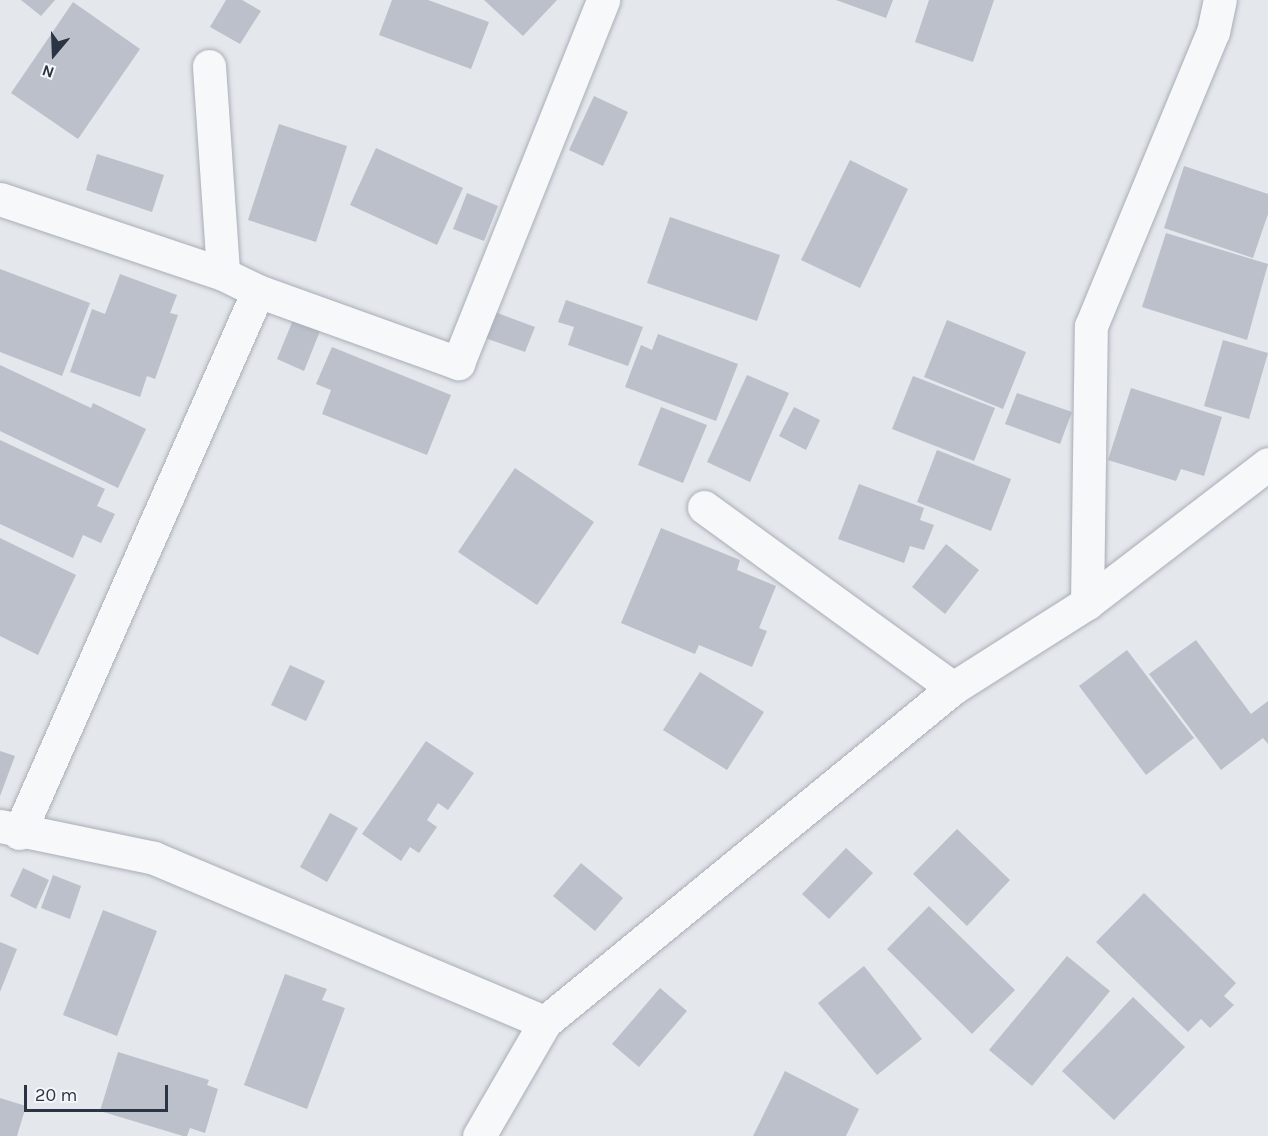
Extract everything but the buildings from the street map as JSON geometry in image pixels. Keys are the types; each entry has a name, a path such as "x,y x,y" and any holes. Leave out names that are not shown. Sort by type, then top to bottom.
{"street":[{"path":"0,198 223,274 258,291 458,363 603,0"},
{"path":"1086,603 1091,326 1213,32 1220,0"},
{"path":"209,66 223,274"},
{"path":"258,291 10,829 154,858 545,1022"},
{"path":"479,1136 545,1022 953,688 1086,603 1268,464"},
{"path":"704,507 953,688"}]}
